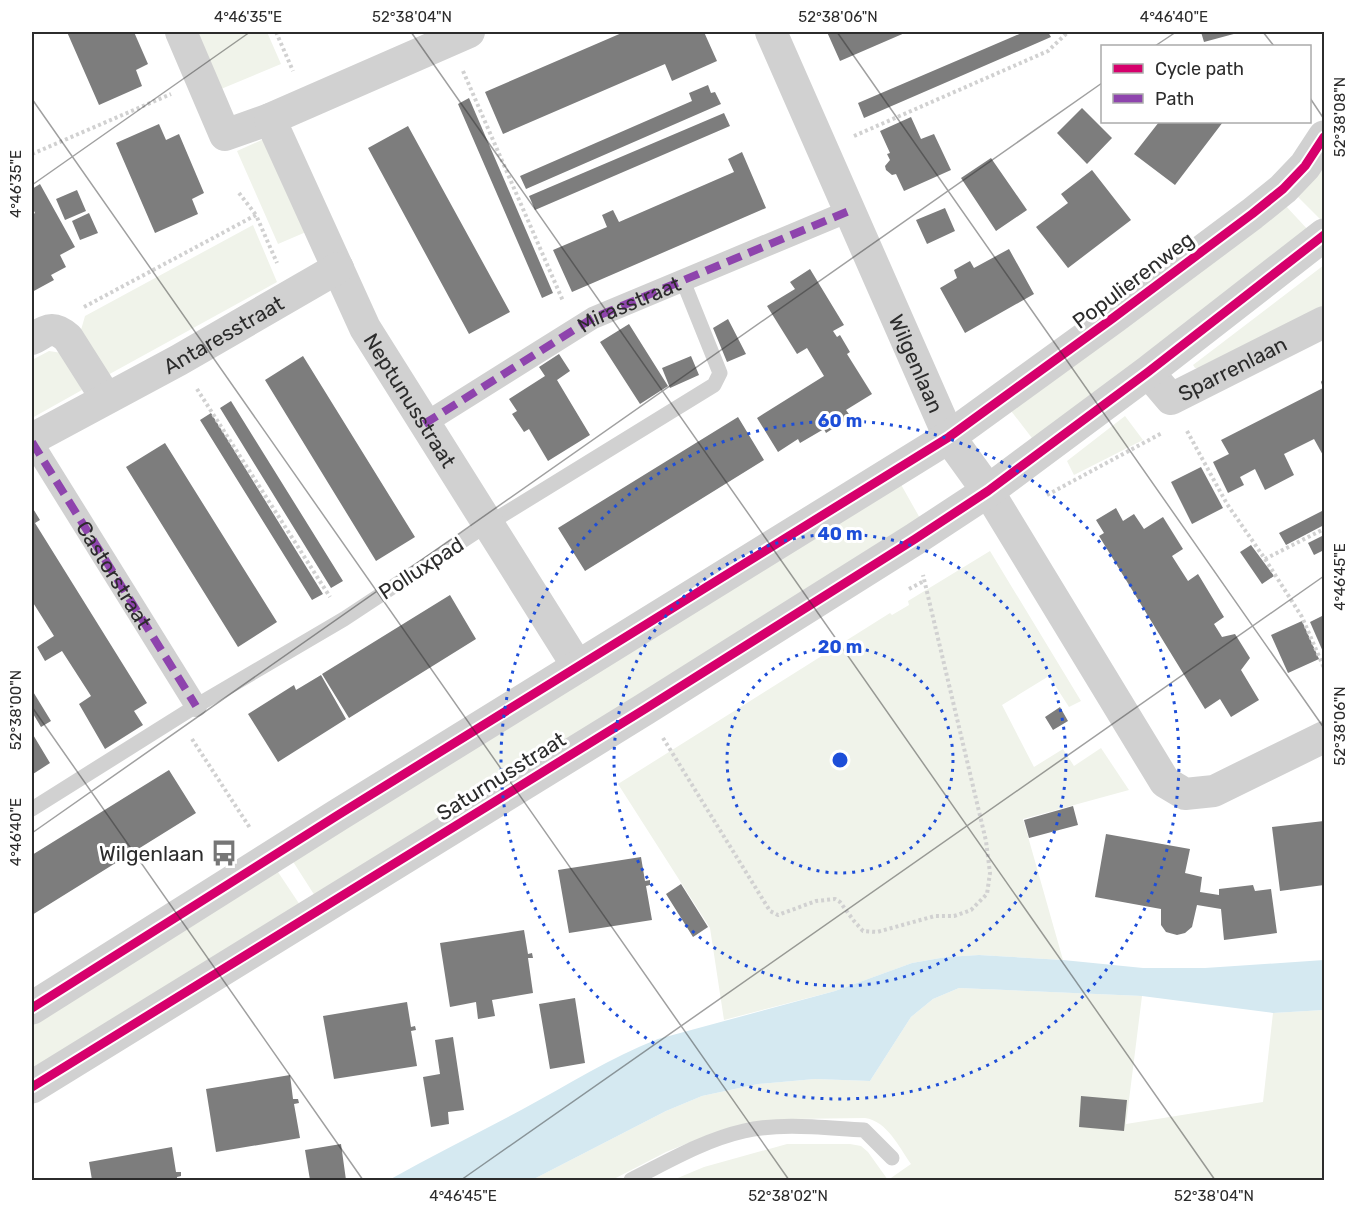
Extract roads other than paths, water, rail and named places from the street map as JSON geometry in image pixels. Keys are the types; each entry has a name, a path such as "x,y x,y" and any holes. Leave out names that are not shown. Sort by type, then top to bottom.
{"street":[{"path":"181,32 225,135 270,119 459,36"},
{"name":"Wilgenlaan","path":"771,32 949,437 996,505 1165,783 1185,794 1214,791 1324,737"},
{"name":"Neptunusstraat","path":"270,119 365,328 578,667"},
{"name":"Populierenweg","path":"949,437 1252,214 1283,189 1305,166 1324,137"},
{"name":"Mirasstraat","path":"424,424 593,318 849,211"},
{"path":"996,505 1148,372 1324,235"},
{"name":"Antaresstraat","path":"32,440 179,360 338,268"},
{"name":"Sparrenlaan","path":"1148,372 1177,411 1324,322"},
{"path":"46,335 68,338 106,398"},
{"path":"32,1008 949,437"},
{"name":"Castorstraat","path":"32,440 187,712"},
{"name":"Saturnusstraat","path":"32,1088 645,709 915,539 996,505"}],"lane":[{"name":"Polluxpad","path":"32,809 187,712 344,619 488,524 714,385 720,373 683,281"},
{"path":"631,1180 705,1143 746,1131 793,1126 864,1131 892,1158"}],"place":[{"name":"Wilgenlaan","path":"224,853"}]}
